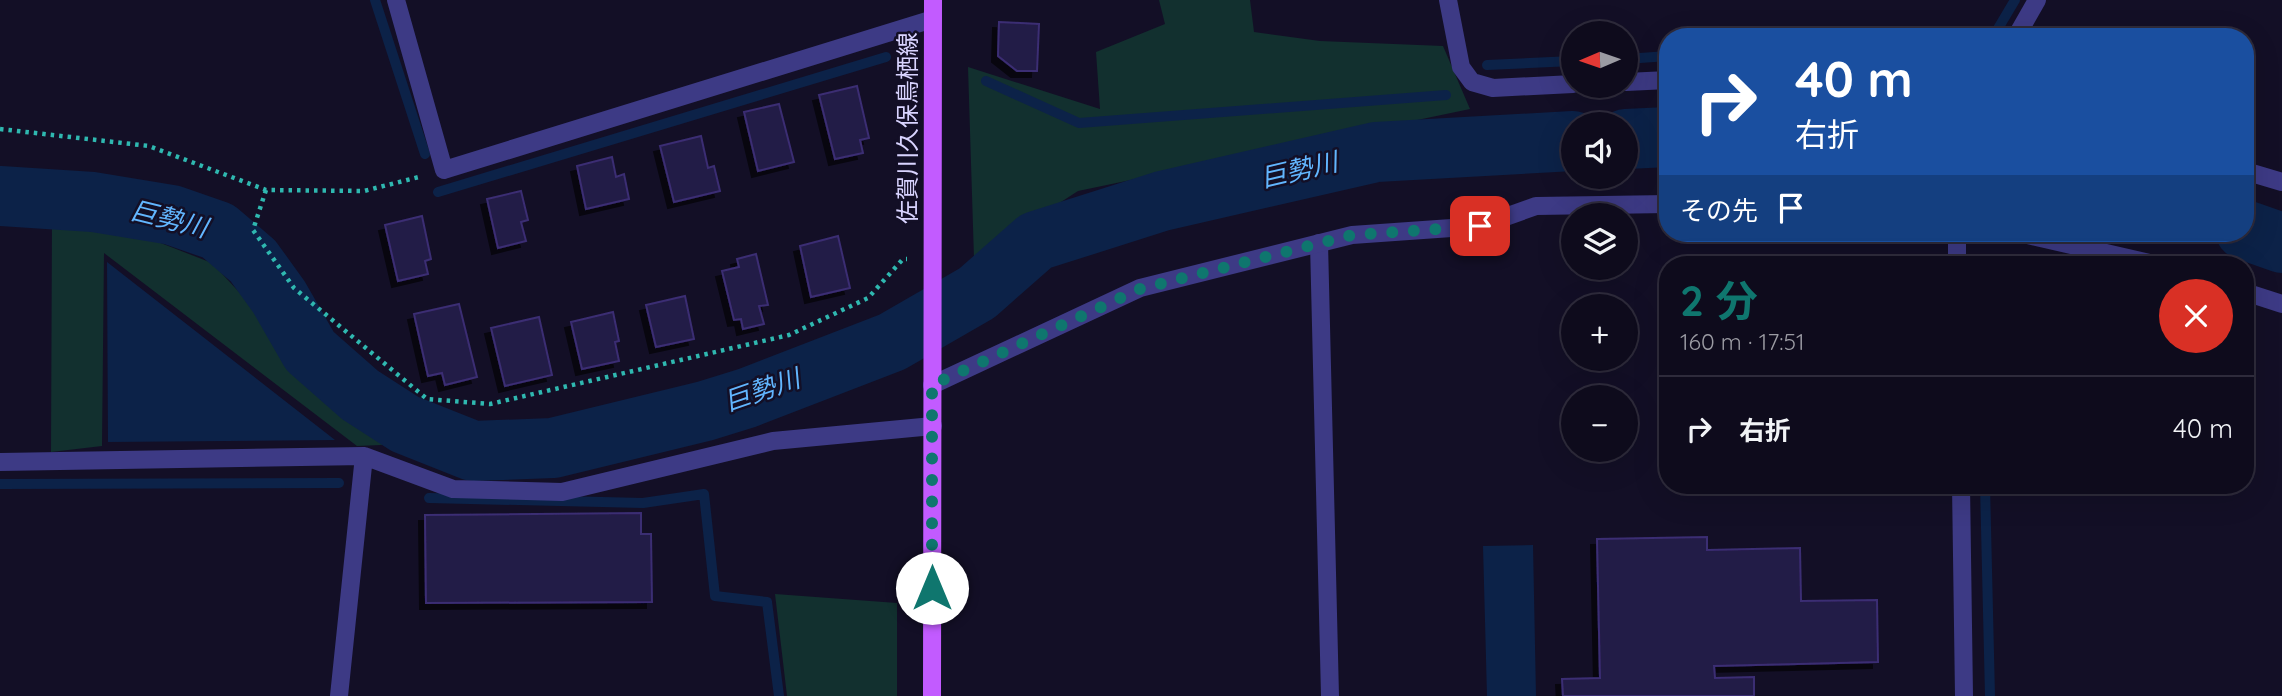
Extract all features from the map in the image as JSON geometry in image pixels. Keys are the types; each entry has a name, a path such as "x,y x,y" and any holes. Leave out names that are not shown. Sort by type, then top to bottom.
{"main road":[{"name":"佐賀川久保鳥栖線","path":"932,385 933,0"},
{"path":"932,385 932,696"}],"street":[{"path":"396,0 444,170 933,19"},
{"path":"1448,0 1461,66 1472,82 1493,88 1561,85"},
{"path":"2021,28 2037,0"},
{"path":"1638,81 1659,80"},
{"path":"2254,174 2282,182"},
{"path":"932,385 1140,289 1319,243 1352,235 1480,226 1536,206 1659,204"},
{"path":"2058,242 2119,256"},
{"path":"1319,243 1330,696"},
{"path":"2254,295 2282,304"},
{"path":"0,462 364,456 453,489 562,492 773,441 933,426"},
{"path":"339,696 364,456"},
{"path":"1961,494 1964,696"}],"path":[{"path":"0,129 149,146 266,190 364,191 444,170"},
{"path":"266,190 253,230 294,288 427,399 490,404 789,335 868,298 903,259 933,257"}],"green space":[{"path":"1159,0 1250,0 1254,32 1320,41 1443,46 1470,109 1078,191 974,258 968,67 1100,109 1096,52 1165,24"},
{"path":"52,217 99,219 212,263 295,352 404,444 357,446 104,253 102,446 51,452"},
{"path":"775,594 897,603 897,696 787,696"}],"water":[{"path":"107,262 335,440 108,442"},
{"path":"1533,545 1536,696 1487,696 1483,546"}],"building":[{"path":"999,22 1039,24 1037,71 1017,71 998,56"},
{"path":"857,86 869,138 860,140 863,153 835,159 819,95"},
{"path":"779,104 794,162 758,171 744,112"},
{"path":"701,136 708,168 714,166 720,191 674,202 660,146"},
{"path":"612,157 616,177 624,174 629,199 586,209 577,166"},
{"path":"521,191 528,220 521,222 526,241 498,248 487,199"},
{"path":"422,216 431,259 425,261 428,274 398,281 385,225"},
{"path":"838,236 850,288 811,297 800,246"},
{"path":"756,254 768,305 759,306 764,324 743,329 741,319 734,320 722,271 739,267 737,259"},
{"path":"685,296 694,339 656,347 646,305"},
{"path":"459,304 477,377 445,385 442,373 428,376 414,314"},
{"path":"613,312 619,341 615,342 619,361 582,369 571,322"},
{"path":"539,317 552,375 505,386 491,328"},
{"path":"641,513 641,534 651,534 652,602 426,603 425,515"},
{"path":"1707,537 1707,550 1800,548 1801,601 1877,600 1878,662 1714,666 1715,678 1754,677 1754,696 1563,696 1562,679 1600,678 1597,539"}],"waterway":[{"path":"375,0 425,154"},
{"path":"1998,28 2015,0"},
{"path":"438,192 886,57"},
{"path":"1638,58 1659,57"},
{"path":"1487,65 1561,62"},
{"path":"986,81 1079,123 1446,95"},
{"name":"巨勢川","path":"1638,138 1659,137"},
{"name":"巨勢川","path":"0,196 93,202 172,215 218,231 253,261 279,297 310,351 360,395 405,424 473,451 553,448 705,411 747,398 892,342 977,293 1036,241 1162,201 1376,152 1561,142"},
{"name":"巨勢川","path":"2254,233 2282,243"},
{"path":"0,484 339,483"},
{"path":"429,498 643,503 704,494 715,596 767,602 779,696"},
{"path":"1985,494 1990,696"}],"route":[{"path":"932,588 932,385 1140,289 1352,235 1480,226"}]}
